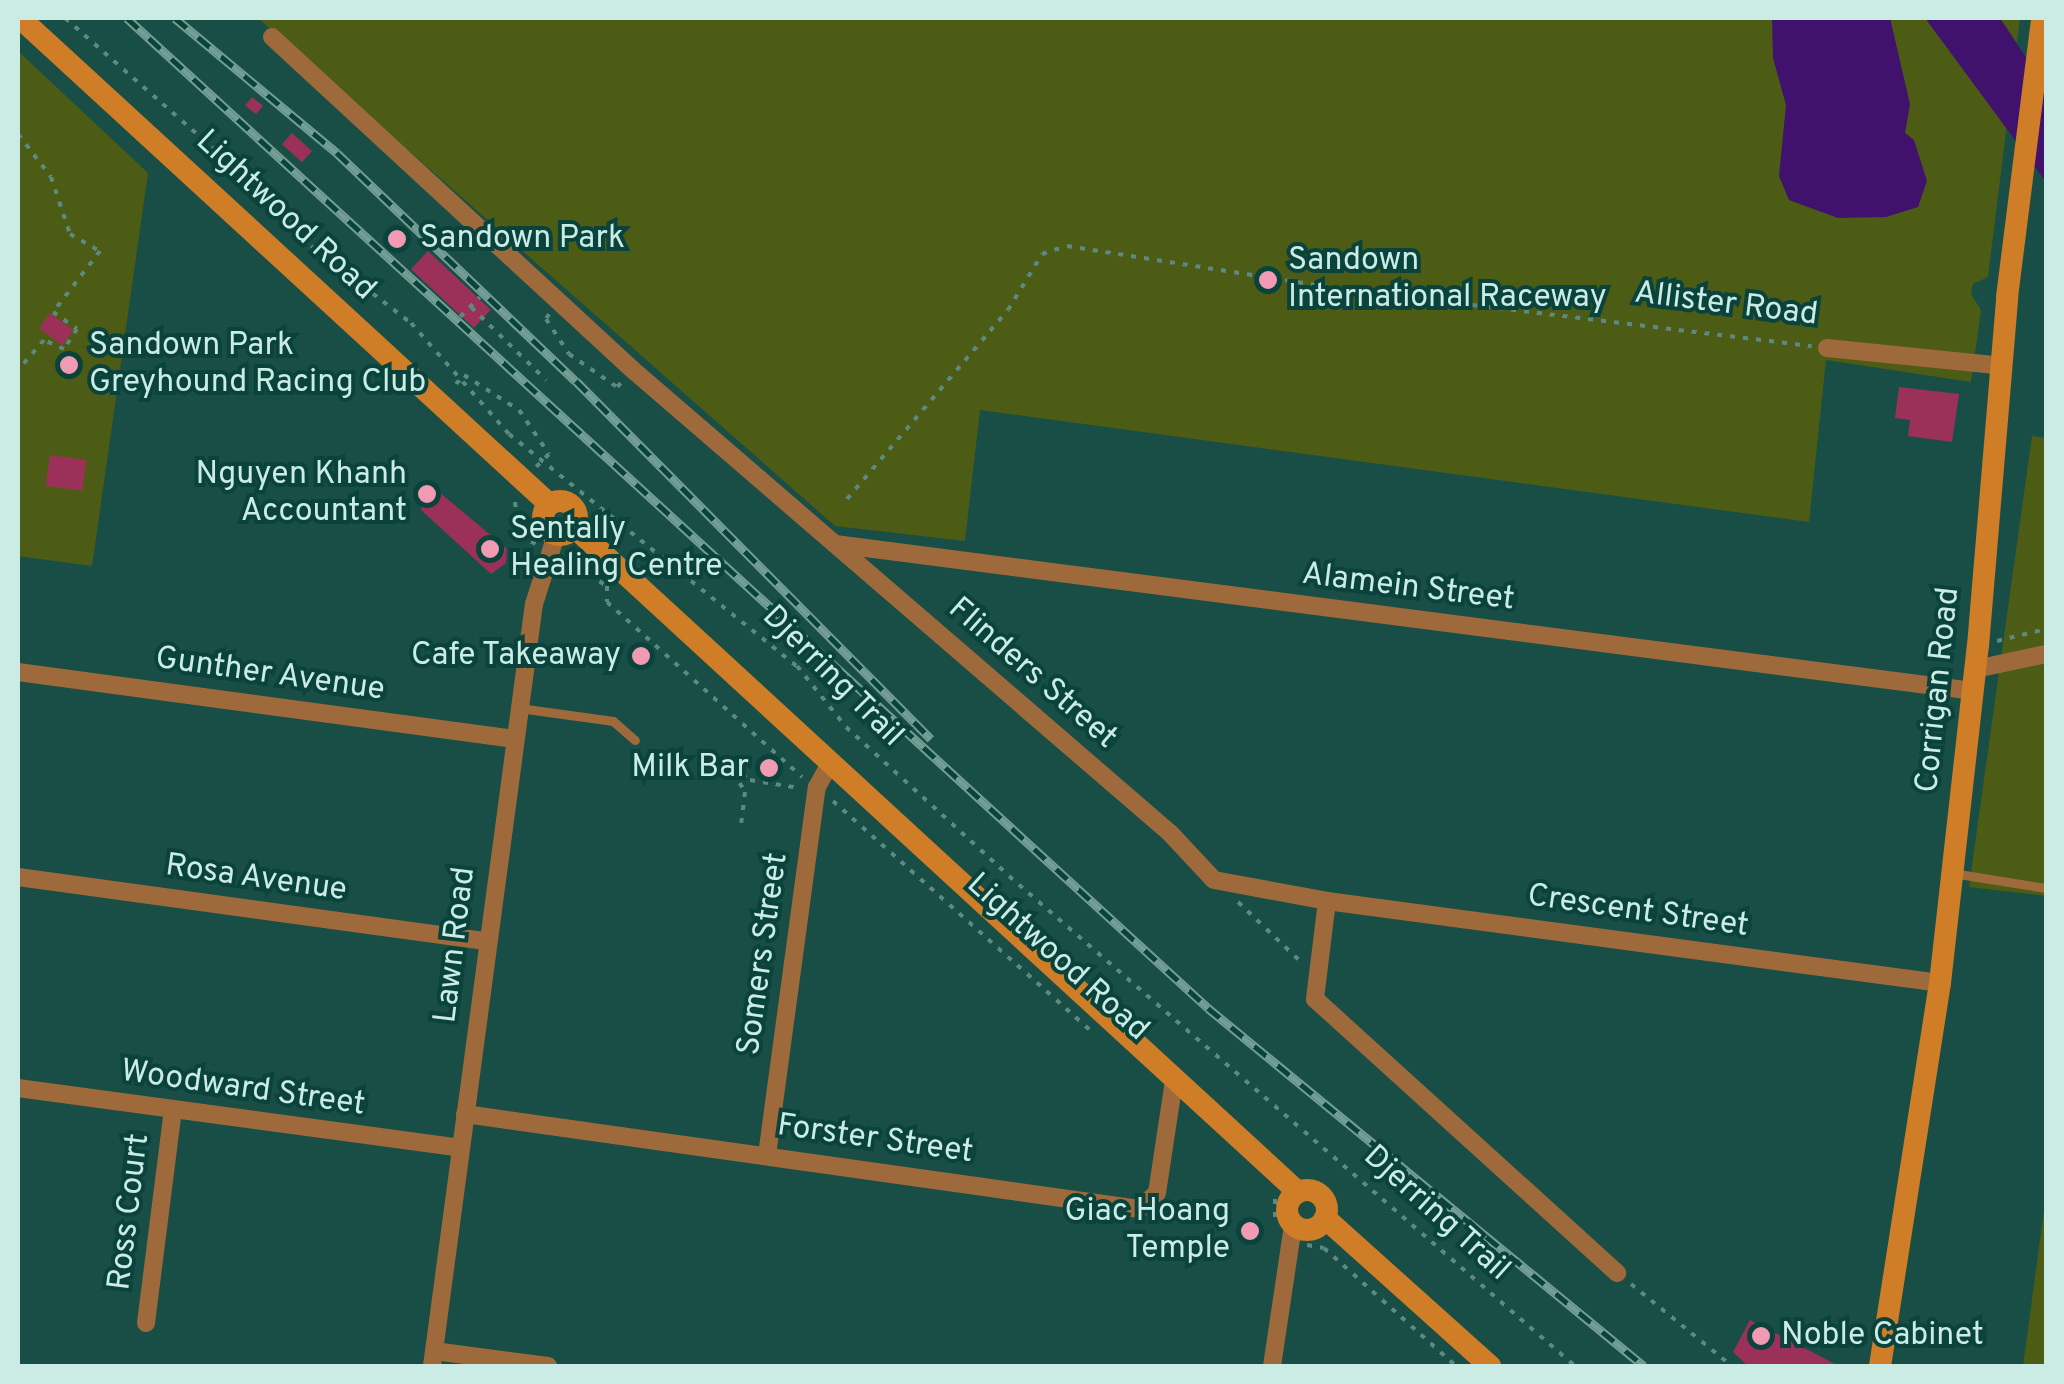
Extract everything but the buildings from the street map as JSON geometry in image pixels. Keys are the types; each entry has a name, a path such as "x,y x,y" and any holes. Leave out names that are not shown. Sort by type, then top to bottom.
{"main road":[{"name":"Lightwood Road","path":"20,18 550,504 543,524 565,531 829,765 1298,1192"},
{"name":"Corrigan Road","path":"1880,1366 1940,983 1949,873 1976,669 2002,366 2042,18"},
{"path":"1325,1218 1311,1230 1291,1232 1287,1208 1298,1192 1318,1194 1325,1218 1490,1366"}],"street":[{"name":"Flinders Street","path":"272,37 341,106 1170,833 1214,880"},
{"name":"Allister Road","path":"1826,348 2002,366"},
{"name":"Lawn Road","path":"433,1359 534,604 565,531"},
{"name":"Alamein Street","path":"836,544 1976,669 2046,654"},
{"name":"Gunther Avenue","path":"18,672 514,739"},
{"name":"Somers Street","path":"767,1155 808,788 829,765"},
{"name":"Rosa Avenue","path":"18,877 486,941"},
{"path":"1214,880 1327,901 1315,998 1617,1273"},
{"name":"Crescent Street","path":"1327,901 1940,983"},
{"name":"Forster Street","path":"465,1114 1139,1209 1156,1193 1174,1080"},
{"name":"Woodward Street","path":"18,1088 461,1148"},
{"name":"Ross Court","path":"146,1323 173,1110"},
{"path":"1272,1366 1291,1232"},
{"path":"433,1359 548,1366"}],"lane":[{"path":"519,708 613,720 635,740"},
{"path":"1949,873 2046,888"}],"path":[{"name":"Djerring Trail","path":"66,18 262,191 311,246 412,323 458,382 541,462 797,666 846,727 996,864 1575,1366"},
{"path":"18,134 50,177 70,234 100,251 53,312 77,329 64,349 44,340 18,370"},
{"name":"Allister Road","path":"847,499 1008,310 1042,254 1068,246 1356,291 1826,348"},
{"path":"460,317 480,297"},
{"path":"471,306 546,380"},
{"path":"546,319 569,354 618,388"},
{"path":"448,394 464,375 519,410 549,454 541,462"},
{"name":"Lightwood Road","path":"607,586 607,602 808,788 1094,1034"},
{"path":"1976,669 2046,628"},
{"path":"708,754 750,780 808,788"},
{"path":"730,768 745,792 741,824"},
{"path":"1214,880 1318,978"},
{"path":"1262,1187 1277,1202 1274,1232 1291,1232 1324,1248 1456,1366"},
{"path":"1617,1273 1732,1366"}],"green space":[{"name":"Sandown International Raceway","path":"258,18 2020,18 1988,277 1973,284 1971,294 1981,310 1971,382 1826,360 1809,522 980,410 965,541 835,526"},
{"name":"Sandown Park Greyhound Racing Club","path":"18,51 148,173 92,566 18,556"},
{"path":"2032,436 2046,438 2046,896 1969,887"},
{"path":"2046,1195 2046,1366 2023,1366 2028,1329"}],"shaded area":[{"path":"1772,18 1890,18 1910,104 1905,133 1914,140 1927,181 1918,207 1886,217 1838,218 1789,200 1779,176 1786,105 1773,58"},
{"path":"1925,18 2000,18 2046,88 2046,182"}],"railway":[{"path":"127,18 1208,1008 1644,1366"},
{"path":"175,18 337,153 576,381 931,739"}],"place":[{"name":"Sandown Park","path":"397,239"},
{"name":"Sandown International Raceway","path":"1268,280"},
{"name":"Sandown Park Greyhound Racing Club","path":"69,365"},
{"name":"Nguyen Khanh Accountant","path":"427,494"},
{"name":"Sentally Healing Centre","path":"490,549"},
{"name":"Cafe Takeaway","path":"641,656"},
{"name":"Milk Bar","path":"769,768"},
{"name":"Giac Hoang Temple","path":"1250,1231"},
{"name":"Noble Cabinet","path":"1761,1336"}]}
